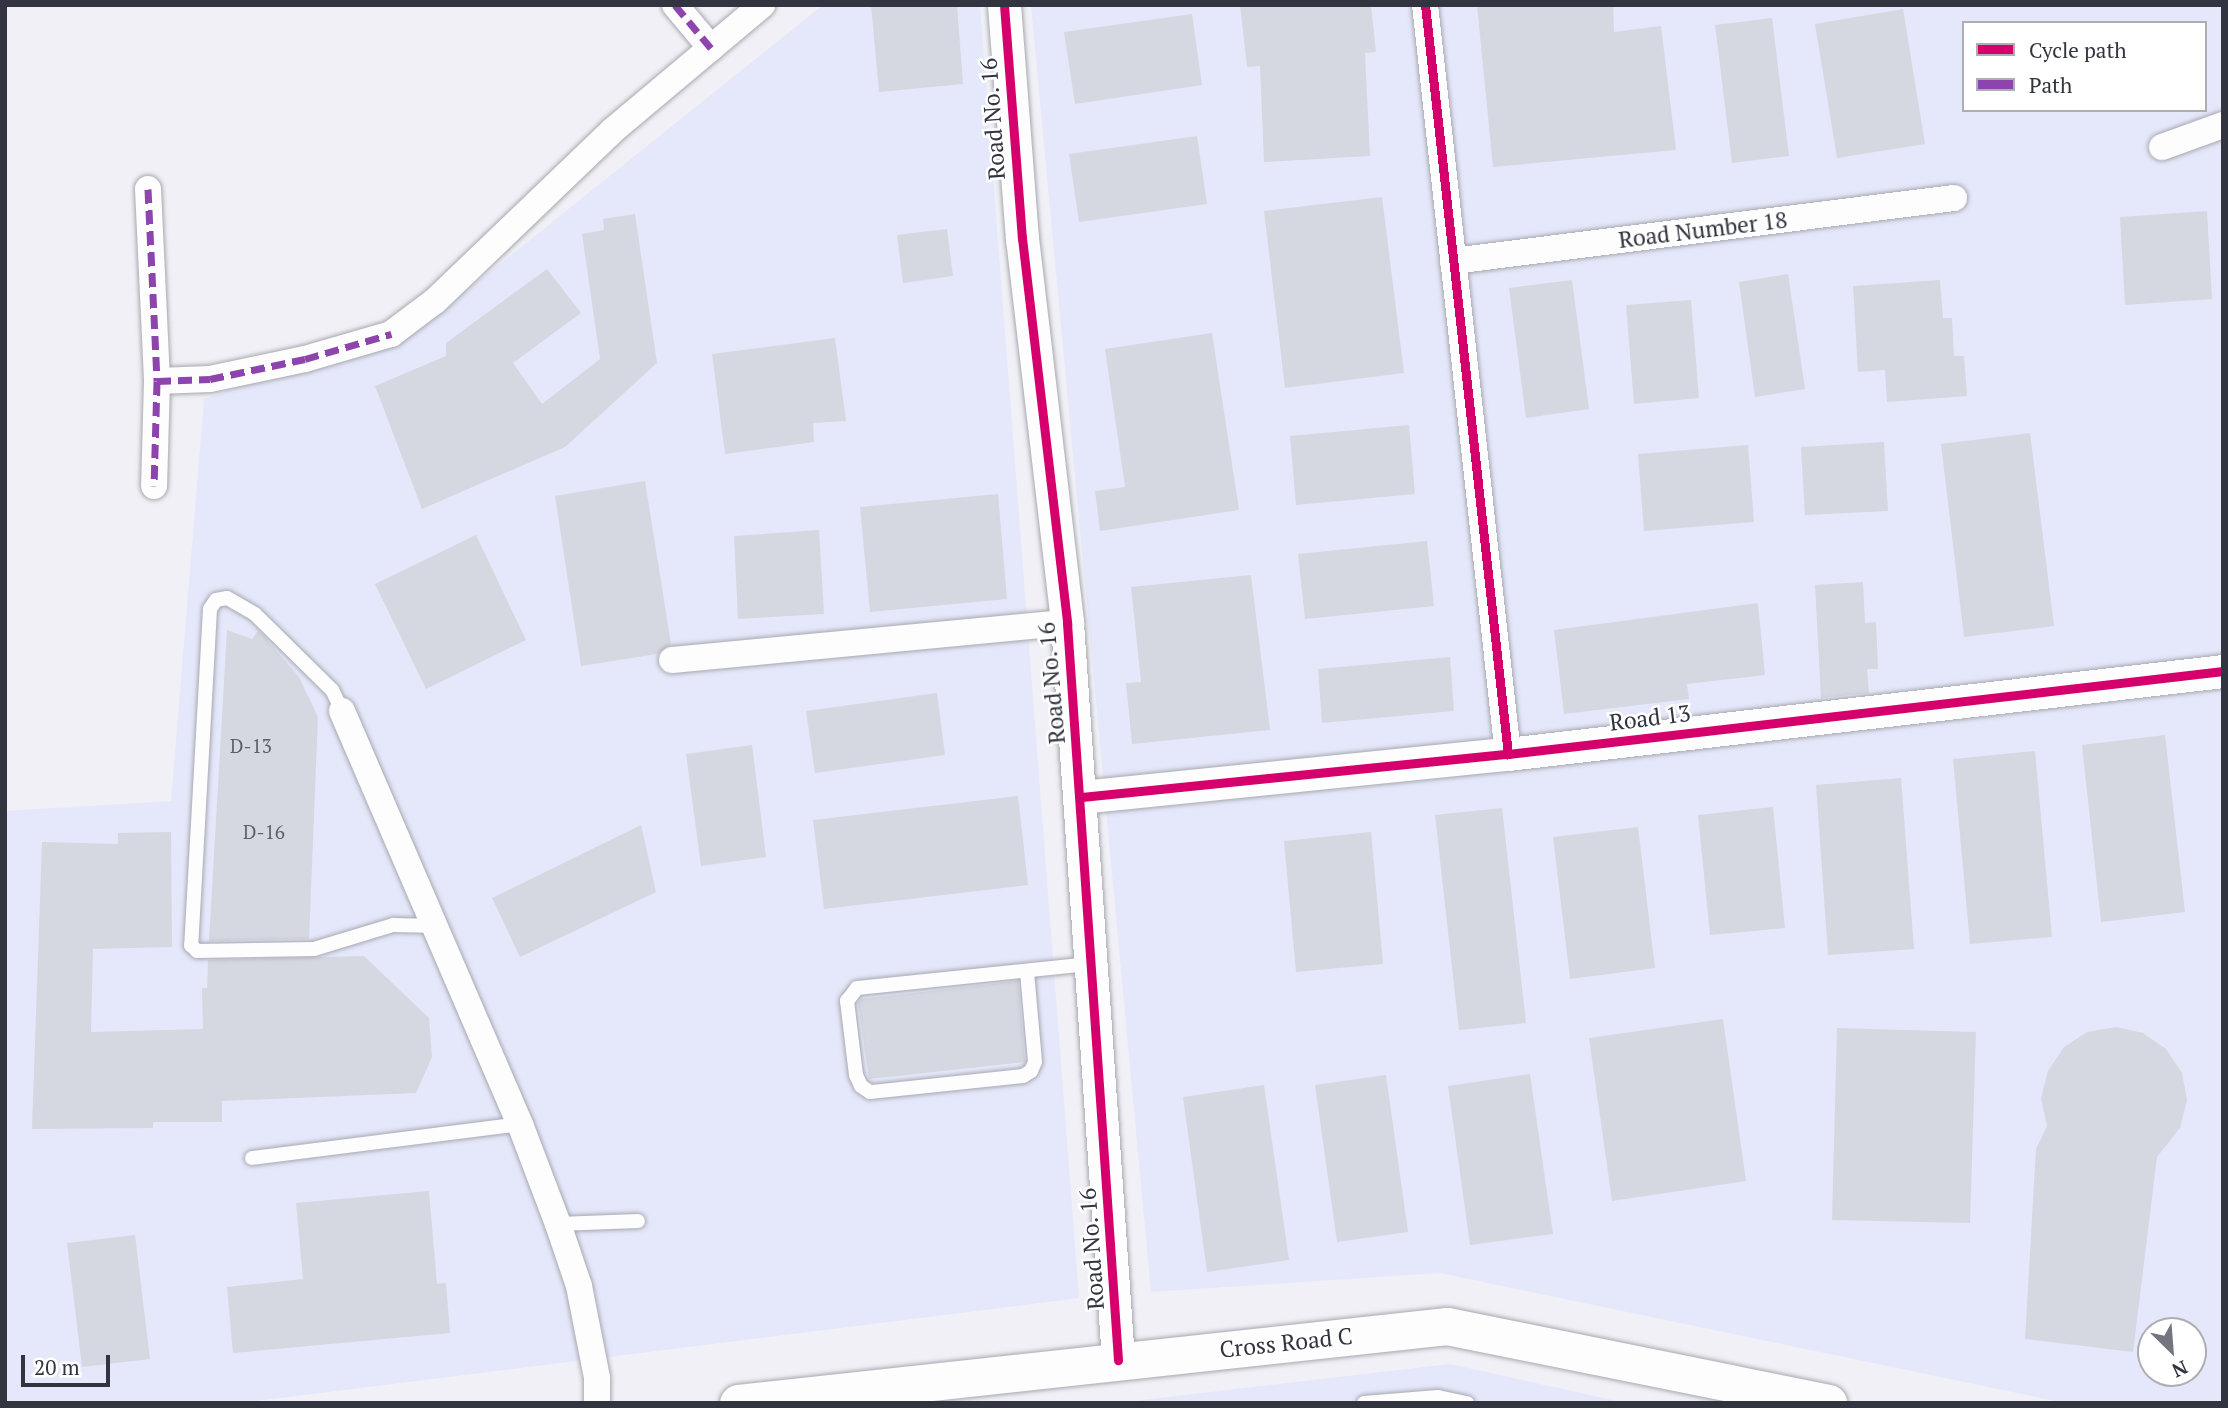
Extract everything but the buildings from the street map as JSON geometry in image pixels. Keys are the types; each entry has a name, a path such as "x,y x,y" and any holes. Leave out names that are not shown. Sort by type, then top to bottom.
{"main road":[{"name":"Cross Road C","path":"738,1403 1447,1326 1828,1403"}],"street":[{"path":"675,5 711,48"},
{"path":"157,381 210,379 305,359 391,334 435,301 612,131 762,5"},
{"name":"Road No. 16","path":"1004,5 1022,238 1067,623 1118,1360"},
{"path":"1425,5 1508,754"},
{"path":"2162,147 2223,125"},
{"path":"148,189 157,381 154,486"},
{"name":"Road Number 18","path":"1453,261 1954,198"},
{"path":"672,660 1067,623"},
{"name":"Road 13","path":"1081,797 1508,754 2223,671"},
{"path":"342,710 437,926 520,1124 558,1224 579,1286 597,1378 597,1403"}],"lane":[{"path":"342,710 332,690 255,614 227,598 216,600 211,609 191,945 197,951 314,949 393,925 437,926"},
{"path":"1027,972 1035,1062 1031,1071 1023,1076 870,1092 861,1086 856,1075 847,1001 857,988 1092,964"},
{"path":"252,1158 520,1124"},
{"path":"558,1224 638,1221"},
{"path":"1364,1403 1438,1397 1467,1403"}],"shaded area":[{"path":"823,5 980,5 1079,1298 240,1403 5,1403 5,811 171,801 204,399 425,324"},
{"path":"1031,5 2223,5 2223,1403 2065,1403 1440,1273 1151,1292"},
{"path":"1450,1364 1626,1403 1117,1403"}],"marked path":[{"path":"675,5 711,48"},
{"path":"148,189 157,381 154,486"},
{"path":"157,381 210,379 305,359 391,334"}],"cycle path":[{"path":"1004,5 1022,238 1067,623 1118,1360"},
{"path":"1425,5 1508,754"},
{"path":"1081,797 1508,754 2223,671"}]}
